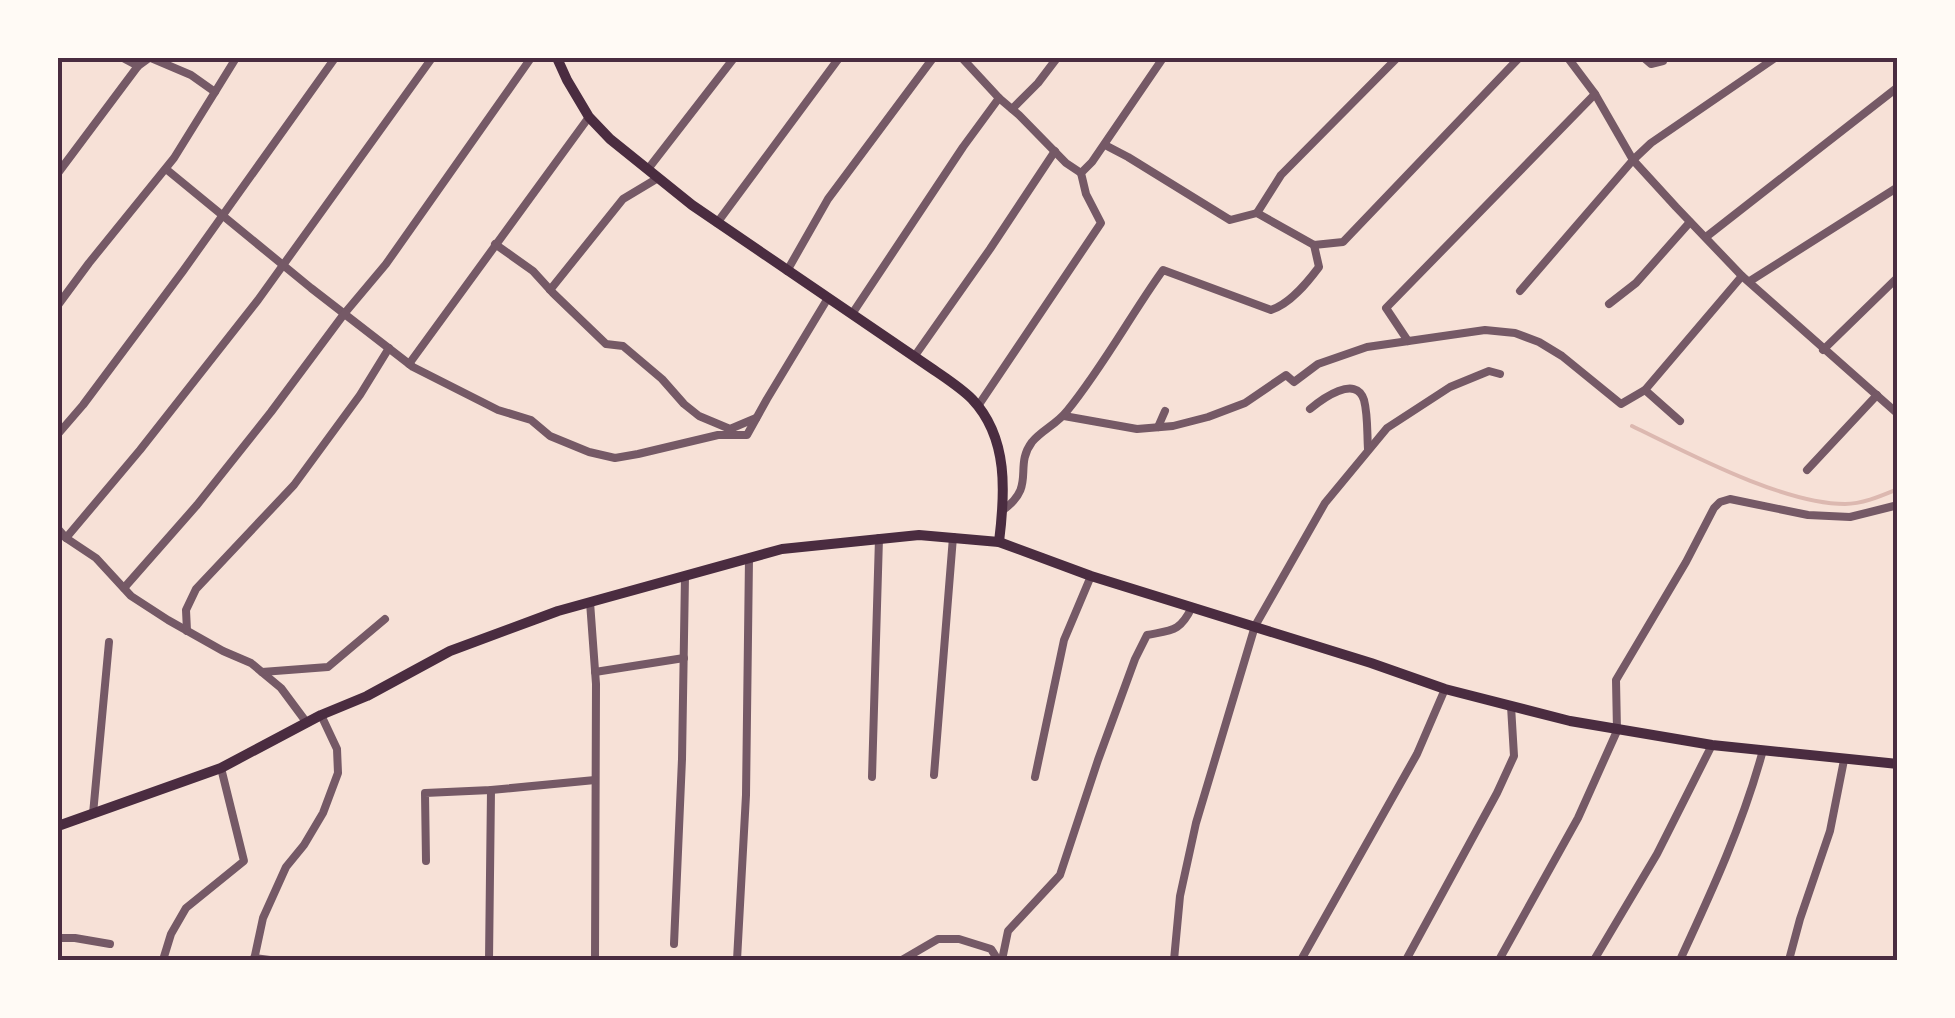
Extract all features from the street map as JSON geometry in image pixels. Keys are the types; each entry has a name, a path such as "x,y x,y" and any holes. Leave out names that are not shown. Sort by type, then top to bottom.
{"main road":[{"path":"557,58 589,116 658,178 717,223 961,390 978,406 999,452 1004,486 999,542"},
{"path":"58,826 221,768 450,651 558,611 782,549 919,535 999,542 1092,576 1445,689 1510,706 1618,731 1898,764"}],"street":[{"path":"123,58 138,66"},
{"path":"58,173 138,66 150,58 191,75 215,92"},
{"path":"58,305 166,169 236,58"},
{"path":"58,434 222,217 334,58"},
{"path":"66,538 284,266 432,58"},
{"path":"124,588 247,443 386,264 531,58"},
{"path":"648,169 734,58"},
{"path":"717,223 839,58"},
{"path":"787,271 828,198 933,58"},
{"path":"962,58 999,98 1081,173 1086,194 1101,223 978,406"},
{"path":"1012,109 1058,58"},
{"path":"1081,173 1163,58"},
{"path":"1104,145 1230,220 1256,213 1282,176 1398,58"},
{"path":"1256,213 1314,245 1343,242 1519,58"},
{"path":"1568,58 1596,94 1633,160 1690,222 1823,350 1897,411"},
{"path":"1644,58 1652,64 1663,62"},
{"path":"1520,291 1650,143 1775,58"},
{"path":"1706,237 1898,87"},
{"path":"1408,341 1386,308 1596,94"},
{"path":"852,314 999,98"},
{"path":"409,364 589,116"},
{"path":"914,357 1054,151"},
{"path":"166,169 409,364 498,410 532,420 550,436 615,458 718,435 748,436 828,298"},
{"path":"550,290 623,199 658,178"},
{"path":"1064,416 1137,429 1208,418 1246,403 1286,375 1294,382 1318,364 1367,347 1486,330 1514,332 1540,342 1621,404 1645,390 1746,279 1898,187"},
{"path":"1609,304 1636,283 1690,222"},
{"path":"494,244 533,271 606,344 623,346 699,416 730,429 756,418"},
{"path":"1003,510 1019,496 1030,445 1064,416 1163,270 1271,310 1280,308 1318,267 1314,245"},
{"path":"1823,350 1898,277"},
{"path":"187,631 186,610 196,589 294,485 389,348"},
{"path":"1174,960 1180,896 1196,822 1255,626 1325,503 1387,428 1450,387 1489,372 1500,374"},
{"path":"1310,409 1332,394 1358,390 1364,398 1368,450"},
{"path":"1645,390 1680,420"},
{"path":"1807,470 1877,395"},
{"path":"1158,427 1165,411"},
{"path":"1499,960 1578,818 1618,731 1616,680 1714,508 1730,499 1808,514 1850,517 1898,505"},
{"path":"58,529 156,612 251,663 280,688 307,722"},
{"path":"934,775 952,537"},
{"path":"872,776 879,538"},
{"path":"737,960 746,795 749,558"},
{"path":"674,944 682,762 684,576"},
{"path":"1036,776 1064,640 1092,576"},
{"path":"590,602 595,672 594,960"},
{"path":"1000,960 1008,931 1060,875 1096,765 1146,634 1177,629 1192,607"},
{"path":"262,672 328,667 385,619"},
{"path":"93,814 109,642"},
{"path":"595,672 684,658"},
{"path":"1301,960 1417,754 1445,689"},
{"path":"1406,960 1514,756 1510,706"},
{"path":"270,960 254,959 263,918 286,867 323,813 338,774 337,749 322,715"},
{"path":"1594,960 1657,854 1712,745"},
{"path":"1680,960 1750,799 1763,750"},
{"path":"1789,960 1830,831 1844,760"},
{"path":"163,960 186,908 244,861 221,768"},
{"path":"426,861 425,793 596,780"},
{"path":"489,960 491,790"},
{"path":"58,938 110,944"},
{"path":"902,960 938,939 959,938 990,949 1000,960"}],"waterway":[{"path":"1632,426 1708,463 1793,496 1852,504 1898,489"}]}
